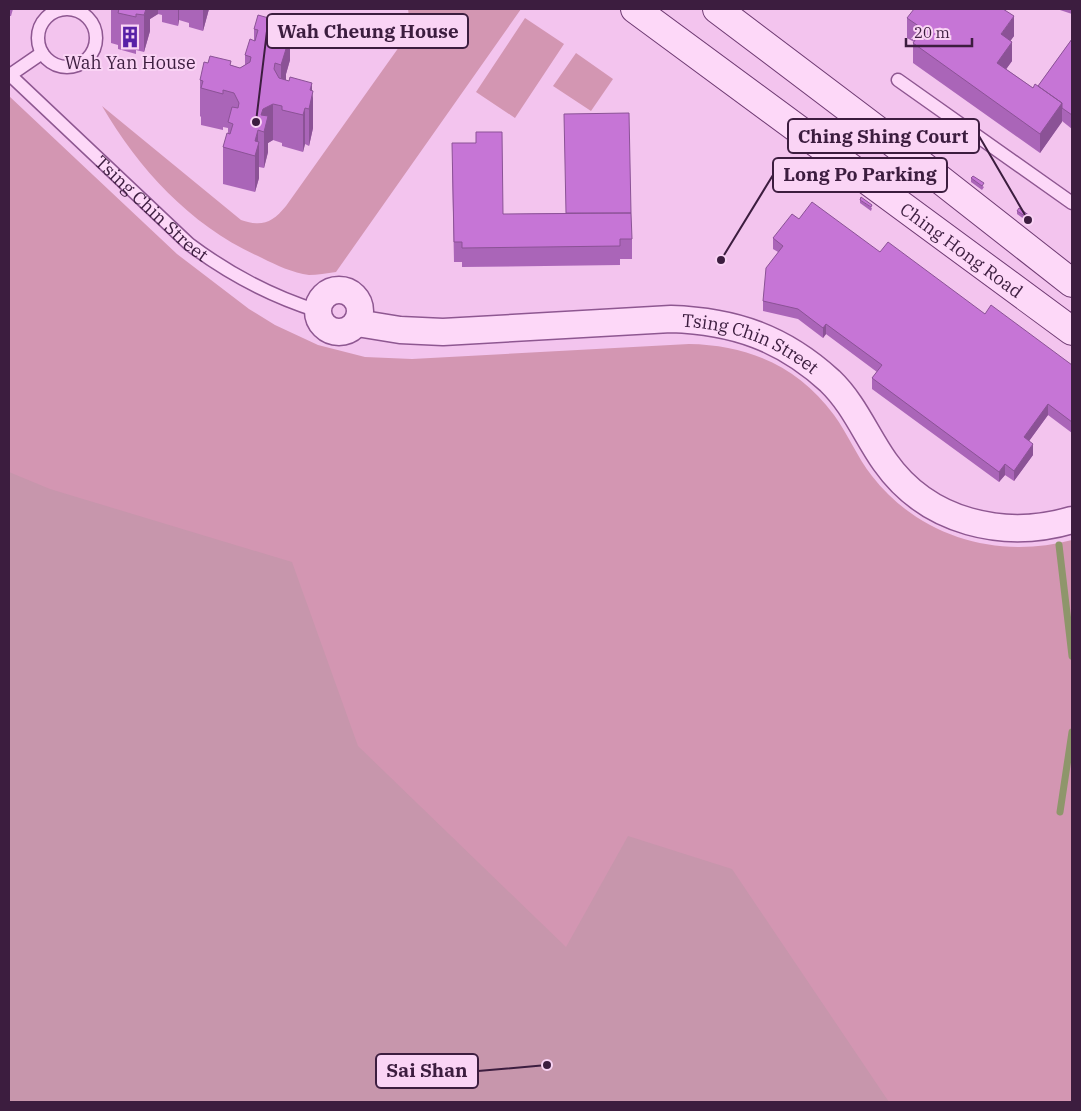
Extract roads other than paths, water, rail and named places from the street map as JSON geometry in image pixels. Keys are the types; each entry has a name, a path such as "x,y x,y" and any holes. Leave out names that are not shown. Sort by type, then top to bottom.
{"main road":[{"name":"Ching Hong Road","path":"635,9 1072,331"},
{"path":"717,9 877,130 1072,283"}],"street":[{"name":"Tsing Chin Street","path":"318,311 319,304 328,293 342,290 348,292 358,302 360,309 357,323 400,330 443,332 671,319 722,323 769,339 792,351 831,382 857,415 886,464 902,482 920,497 940,509 961,519 1007,529 1053,526 1072,520"}],"lane":[{"path":"70,9 79,11 92,23 96,33 96,43 86,60 78,66 58,66 49,61 42,53 38,35 45,19 52,13 70,9"},
{"path":"9,74 42,53"},
{"name":"Tsing Chin Street","path":"9,74 190,244 215,264 273,295 318,311"},
{"path":"898,80 1072,203"}],"waterway":[{"path":"1059,545 1072,656"},
{"path":"1060,812 1072,732"}],"place":[{"name":"Wah Yan House","path":"130,37"},
{"name":"Wah Cheung House","path":"256,122"},
{"name":"Ching Shing Court","path":"1028,220"},
{"name":"Long Po Parking","path":"721,260"},
{"name":"Sai Shan","path":"547,1065"}]}
